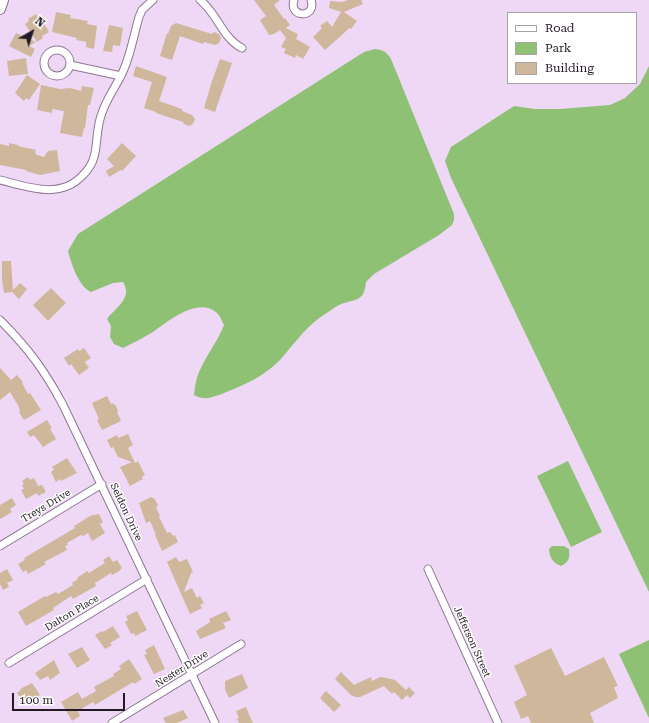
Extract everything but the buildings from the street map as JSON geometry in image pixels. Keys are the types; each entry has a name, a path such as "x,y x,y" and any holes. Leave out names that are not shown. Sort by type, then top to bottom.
{"main road":[{"path":"0,9 4,0"}],"street":[{"path":"0,180 29,187 50,190 62,189 77,181 87,170 94,157 101,114 105,103 125,68 142,10 153,0"},
{"path":"200,0 214,15 233,42 242,48"},
{"path":"294,0 294,9 302,14 309,12 312,8 311,0"},
{"path":"70,65 121,76"},
{"name":"Seldon Drive","path":"0,320 40,364 64,405 215,723"},
{"name":"Treys Drive","path":"0,546 102,484"},
{"name":"Jefferson Street","path":"428,569 498,723"},
{"name":"Dalton Place","path":"9,663 147,579"},
{"name":"Nester Drive","path":"112,723 241,644"}],"green space":[{"path":"375,49 384,52 391,59 454,214 452,225 439,235 374,274 366,282 365,289 361,297 339,305 318,319 302,333 279,361 268,371 249,382 220,395 201,398 194,395 199,373 224,325 219,315 211,309 202,307 193,308 175,316 153,332 123,348 114,344 110,337 111,326 107,319 125,298 126,288 123,282 113,283 91,292 83,285 73,268 68,251 78,234 364,52"},
{"path":"649,66 649,592 451,178 445,161 451,147 514,106 535,109 560,109 610,105 625,98 640,84"},
{"path":"568,461 602,532 571,547 537,476"},
{"path":"552,546 564,546 569,549 569,555 566,563 561,566 555,563 551,557 549,549"},
{"path":"649,640 649,718 619,654"}]}
